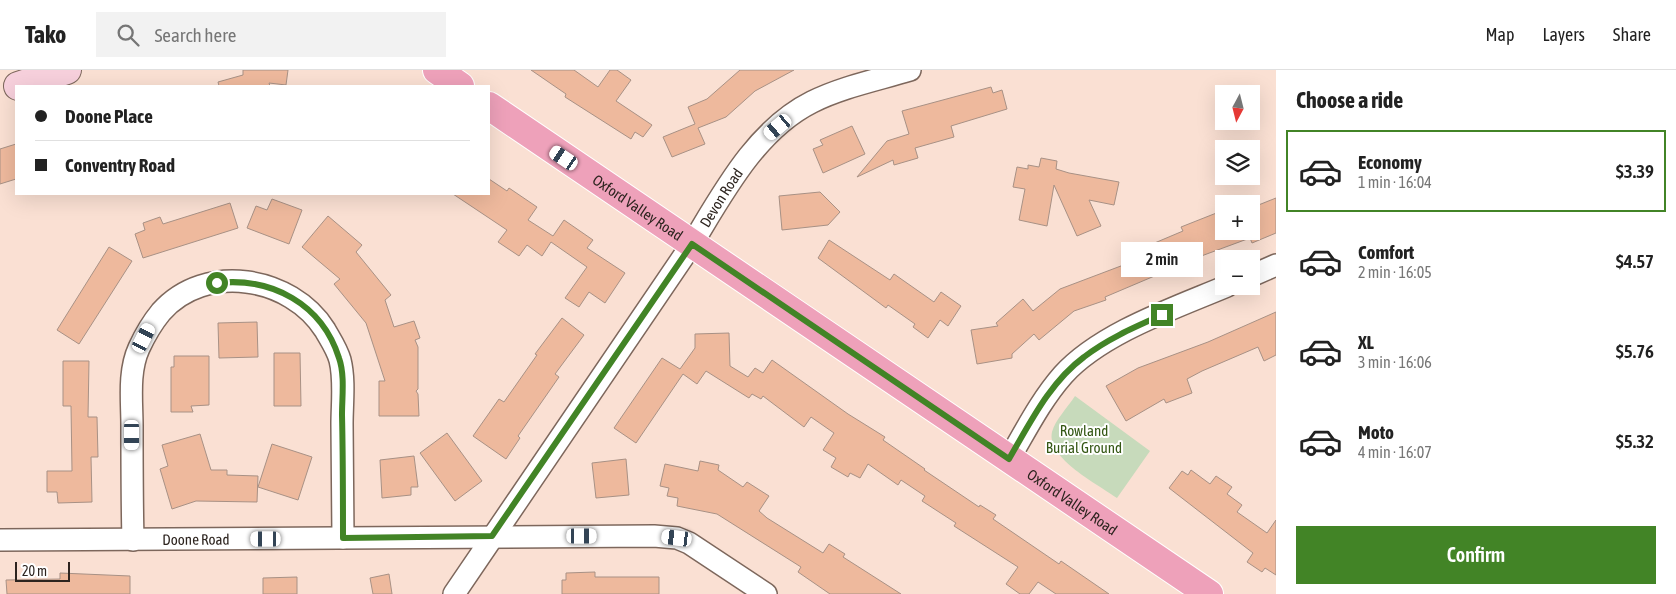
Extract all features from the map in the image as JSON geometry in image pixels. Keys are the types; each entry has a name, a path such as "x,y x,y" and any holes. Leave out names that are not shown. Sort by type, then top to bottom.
{"main road":[{"path":"23,85 67,70"},
{"path":"437,70 459,85"},
{"path":"0,92 15,88"},
{"name":"Oxford Valley Road","path":"490,107 1209,594"}],"street":[{"name":"Devon Road","path":"454,594 692,244 746,160 768,135 788,118 811,103 832,94 910,70"},
{"path":"1260,272 1276,265"},
{"path":"133,540 132,383 138,350 151,326 162,311 180,297 198,287 235,281 257,283 281,290 301,302 319,320 334,345 340,360 342,389 343,538"},
{"path":"1009,459 1042,403 1064,375 1082,358 1128,330 1215,291"},
{"name":"Doone Road","path":"0,540 654,536 677,538 710,554 766,594"}],"green space":[{"name":"Rowland Burial Ground","path":"1075,396 1150,451 1117,498 1065,461 1052,442 1054,427"}],"building":[{"path":"243,70 288,70 286,85 269,83 270,85 219,85 218,82 243,75"},
{"path":"531,70 574,70 598,87 610,70 617,70 631,80 616,101 652,125 643,137 635,132 631,139 565,97 566,94"},
{"path":"740,70 794,70 755,91 726,117 698,128 705,144 672,157 663,137 695,124 688,107 707,99"},
{"path":"991,87 993,93 1002,90 1007,109 951,126 954,137 915,148 918,158 894,165 893,160 857,177 887,141 909,134 902,111"},
{"path":"852,126 865,154 823,173 813,149 823,145 820,140"},
{"path":"15,144 15,179 0,184 0,149"},
{"path":"1041,158 1057,161 1056,169 1069,173 1119,182 1114,205 1089,200 1101,226 1077,236 1054,185 1047,226 1019,220 1025,189 1013,187 1017,167 1028,169 1028,165 1039,167"},
{"path":"490,180 507,191 509,188 537,207 528,220 553,236 564,220 593,240 587,248 625,273 605,303 589,292 579,307 565,298 587,267 551,242 542,256 527,245 519,256 498,242 507,230 454,195 490,195"},
{"path":"820,192 840,212 828,225 782,230 779,196"},
{"path":"1276,198 1276,233 1260,240 1260,204"},
{"path":"272,199 302,210 289,244 247,228 256,206 267,210"},
{"path":"230,203 238,228 143,258 135,234 145,230 143,223 160,217 163,224"},
{"path":"1215,214 1215,240 1245,240 1215,250 1105,297 1106,300 1074,311 1039,340 1034,334 1012,354 1012,358 977,364 971,330 998,326 996,323 1023,299 1033,311 1060,289 1142,258 1138,250 1183,231 1181,227"},
{"path":"328,216 362,245 356,252 391,295 385,300 394,327 414,321 420,338 415,340 418,347 418,389 416,391 418,394 419,416 379,416 379,381 385,381 366,323 334,284 340,279 302,247"},
{"path":"829,240 890,280 894,274 934,302 941,292 961,306 948,326 940,320 928,338 913,327 915,324 888,305 886,308 818,258"},
{"path":"109,247 132,261 79,344 57,330"},
{"path":"1276,312 1276,355 1264,361 1258,347 1202,371 1187,379 1192,393 1166,403 1164,399 1126,421 1106,386 1138,368 1208,342"},
{"path":"562,318 584,335 555,374 559,377 518,436 520,438 506,459 473,436 499,399 504,402 537,355 535,354"},
{"path":"257,322 258,357 219,358 218,323"},
{"path":"729,333 730,366 748,377 755,368 763,373 772,360 848,414 885,437 883,440 924,470 979,507 980,505 996,515 993,519 1059,564 1061,561 1109,594 1056,594 1038,582 1029,594 1020,594 1006,584 1018,567 954,526 956,523 922,501 925,496 901,480 898,485 868,464 860,478 850,473 848,477 831,467 836,458 823,450 834,433 811,417 804,427 763,396 761,399 752,394 749,398 706,371 697,384 683,374 636,443 614,428 662,358 680,369 695,348 695,334"},
{"path":"274,353 300,353 301,406 274,406"},
{"path":"174,356 209,356 209,405 191,406 193,412 171,412 171,367 174,367"},
{"path":"63,361 89,361 88,417 97,417 98,457 91,457 92,502 58,503 57,492 47,492 47,471 72,471 71,406 63,406"},
{"path":"447,433 482,481 455,501 420,453"},
{"path":"200,434 211,470 227,470 227,475 258,476 257,502 196,501 172,509 160,469 168,466 162,445"},
{"path":"272,444 312,457 298,500 258,487"},
{"path":"414,456 418,487 411,487 411,495 382,498 380,460"},
{"path":"626,459 629,495 596,498 592,463"},
{"path":"700,461 719,465 718,470 743,487 747,482 769,496 759,511 767,518 823,553 829,544 845,554 843,557 901,594 830,594 798,572 801,567 717,514 677,506 678,498 667,496 669,488 660,486 665,464 698,471"},
{"path":"1191,470 1210,484 1216,476 1232,487 1227,494 1242,505 1237,512 1267,533 1276,520 1276,575 1265,568 1262,572 1247,562 1253,553 1169,488 1182,471 1188,475"},
{"path":"595,572 595,577 659,577 659,594 562,594 562,580 566,580 566,573"},
{"path":"60,573 130,576 130,594 7,594 6,580 60,579"},
{"path":"389,574 392,594 373,594 370,578"},
{"path":"297,577 297,594 263,594 263,578"}],"route":[{"path":"217,283 235,281 257,283 281,290 301,302 319,320 334,345 340,360 342,389 343,538 492,536 692,244 1009,459 1042,403 1064,375 1082,358 1128,330 1162,315"}]}
